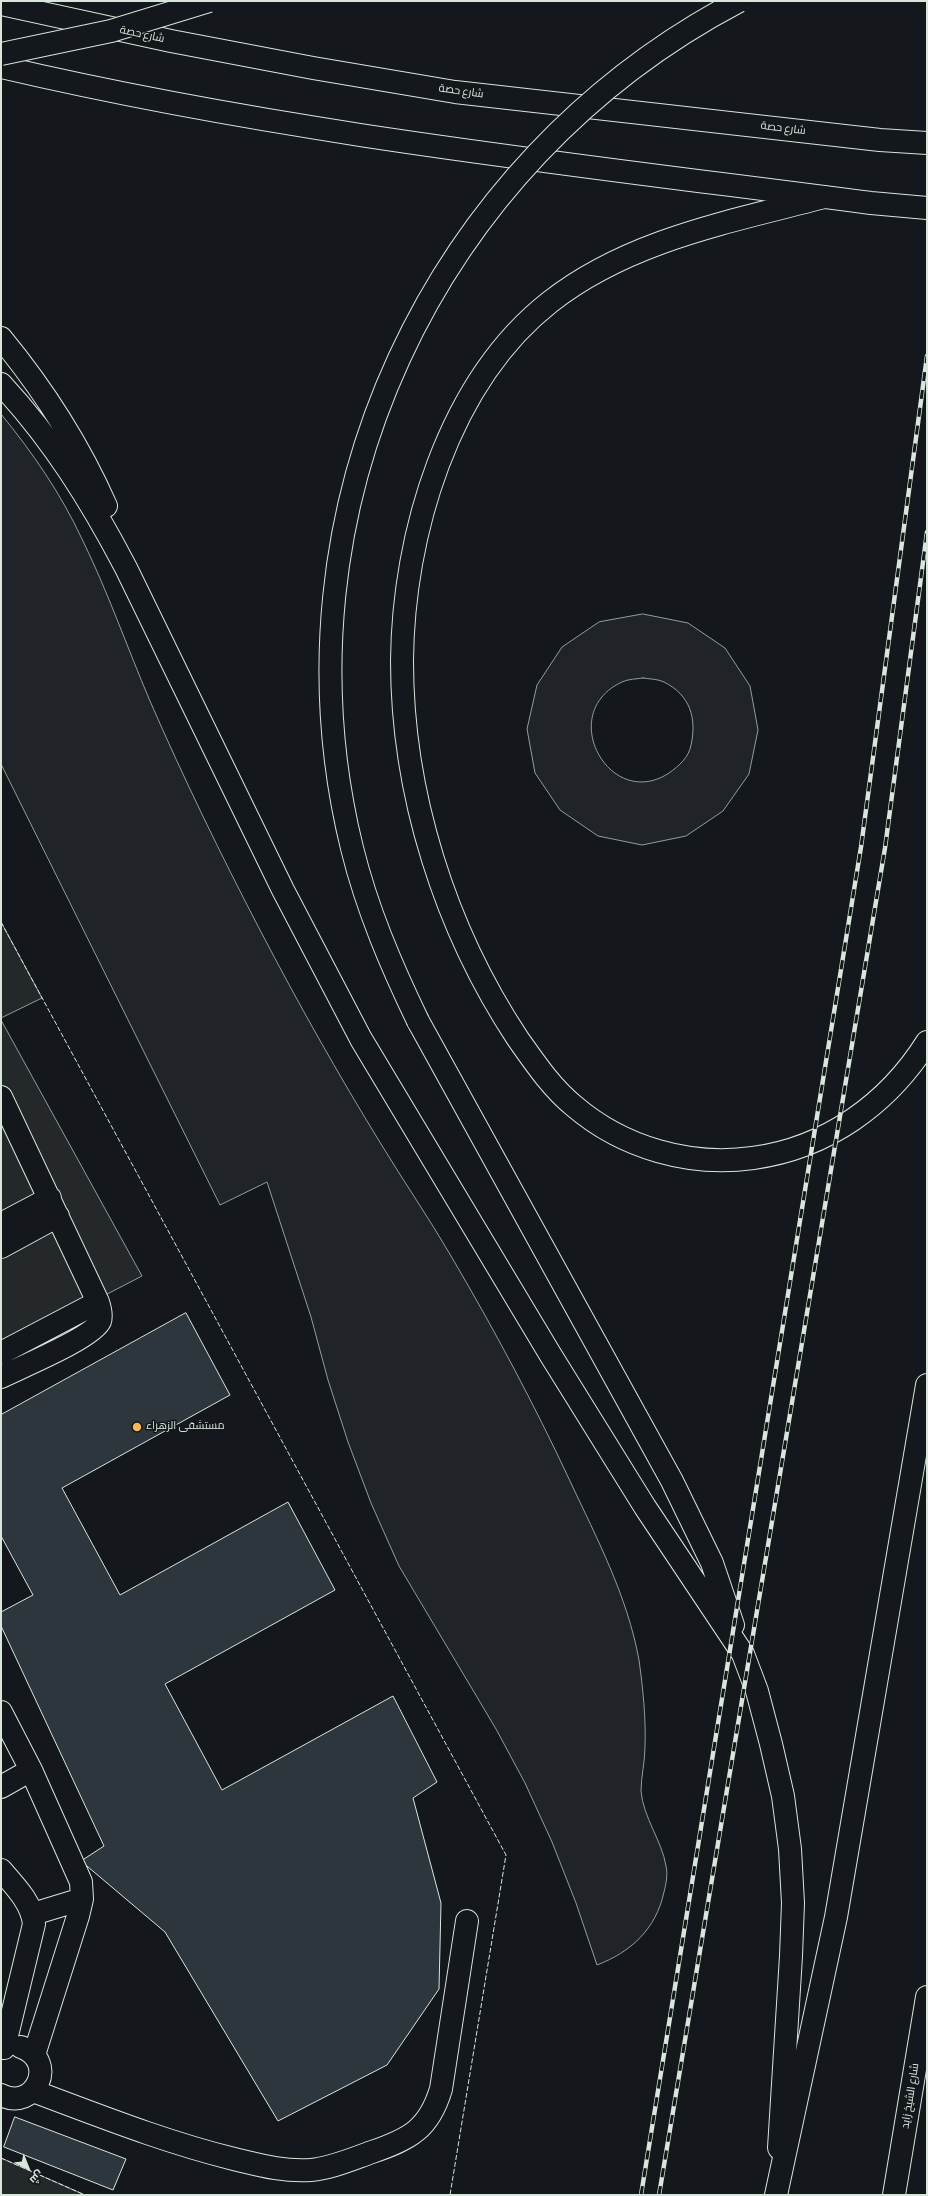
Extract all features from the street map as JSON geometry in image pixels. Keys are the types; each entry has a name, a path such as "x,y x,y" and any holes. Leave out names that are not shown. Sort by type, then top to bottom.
{"main road":[{"path":"1,54 111,31 209,1"},
{"path":"739,1 672,40 622,76 575,116 531,159 491,206 464,244 423,310 396,366 373,423 354,482 336,581 331,665 333,727 340,788 352,848 370,908 383,944 418,1021 672,1481 712,1563 757,1691 783,1796 790,1849 793,1903 792,1956 776,2191"},
{"name":"شارع حصة","path":"1,4 193,45 313,68 455,92 880,140 927,143"},
{"path":"1,67 138,97 331,131 824,197 927,208"},
{"path":"824,197 686,234 649,246 614,261 581,279 551,301 522,326 497,355 468,401 444,450 426,501 413,554 405,608 402,662 412,770 422,815 438,874 456,924 479,972 505,1019 535,1064 554,1087 575,1107 599,1125 625,1139 652,1150 681,1157 718,1160 740,1160 769,1156 798,1148 825,1137 851,1122 898,1081 927,1042"},
{"path":"1,338 40,391 71,437 91,473 108,511 126,568"},
{"path":"1,384 49,440 74,475 126,568 286,897 361,1039 550,1354 645,1507 743,1654"},
{"path":"1,1097 54,1207 98,1302 101,1312 100,1321 87,1334 1,1376"},
{"path":"1,1224 54,1207"},
{"path":"1,1247 54,1207"},
{"path":"1,1353 98,1302"},
{"path":"776,2191 818,2007 836,1917 927,1385"},
{"path":"1,1712 32,1770 76,1867 81,1882 82,1899 34,2055"},
{"path":"1,1787 32,1770"},
{"path":"1,1871 29,1904 33,1914 33,1934 3,2049 20,2046 34,2055 41,2069 39,2080 33,2091 21,2098 6,2097 1,2095"},
{"path":"33,1914 82,1899"},
{"path":"33,2091 153,2137 274,2169 312,2170 330,2166 399,2143 422,2127 437,2102 441,2088 467,1922"},
{"name":"شارع الشيخ زايد","path":"894,2195 927,1997"}],"shaded area":[{"path":"1,414 46,474 74,522 100,579 163,730 203,817 245,902 334,1065 381,1144 443,1242 498,1339 556,1452 601,1546 619,1590 634,1636 642,1682 645,1714 645,1736 641,1786 642,1801 661,1847 667,1869 667,1876 660,1905 648,1928 631,1946 609,1960 597,1965 576,1903 552,1842 525,1783 496,1729 399,1566 371,1503 348,1442 328,1380 311,1317 267,1182 220,1205 1,764"},
{"path":"643,614 688,623 725,648 750,686 758,730 749,774 723,811 686,836 642,845 598,836 560,810 535,773 527,729 537,685 562,647 599,622","holes":["643,678 664,682 673,687 686,701 690,708 693,726 690,749 683,761 669,773 647,782 627,780 611,770 598,754 592,735 593,715 602,696 622,682"]},
{"path":"1,922 42,998 1,1018"},
{"path":"1,1020 142,1276 1,1349"},
{"path":"1,2158 85,2195 1,2195"}],"building":[{"path":"186,1313 230,1395 62,1488 120,1595 288,1502 335,1590 165,1684 222,1790 393,1696 437,1782 413,1798 441,1903 439,1989 387,2065 278,2121 165,1932 81,1861 104,1846 1,1626 1,1612 33,1595 1,1536 1,1415"},
{"path":"15,2117 126,2159 113,2190 4,2147"}],"railway":[{"path":"641,2195 861,847 927,356"},
{"path":"659,2195 885,848 927,532"}],"fence":[{"path":"1,922 506,1855 450,2195"},
{"path":"1,2158 85,2195"}],"place":[{"name":"مستشفى الزهراء","path":"137,1427"}]}
